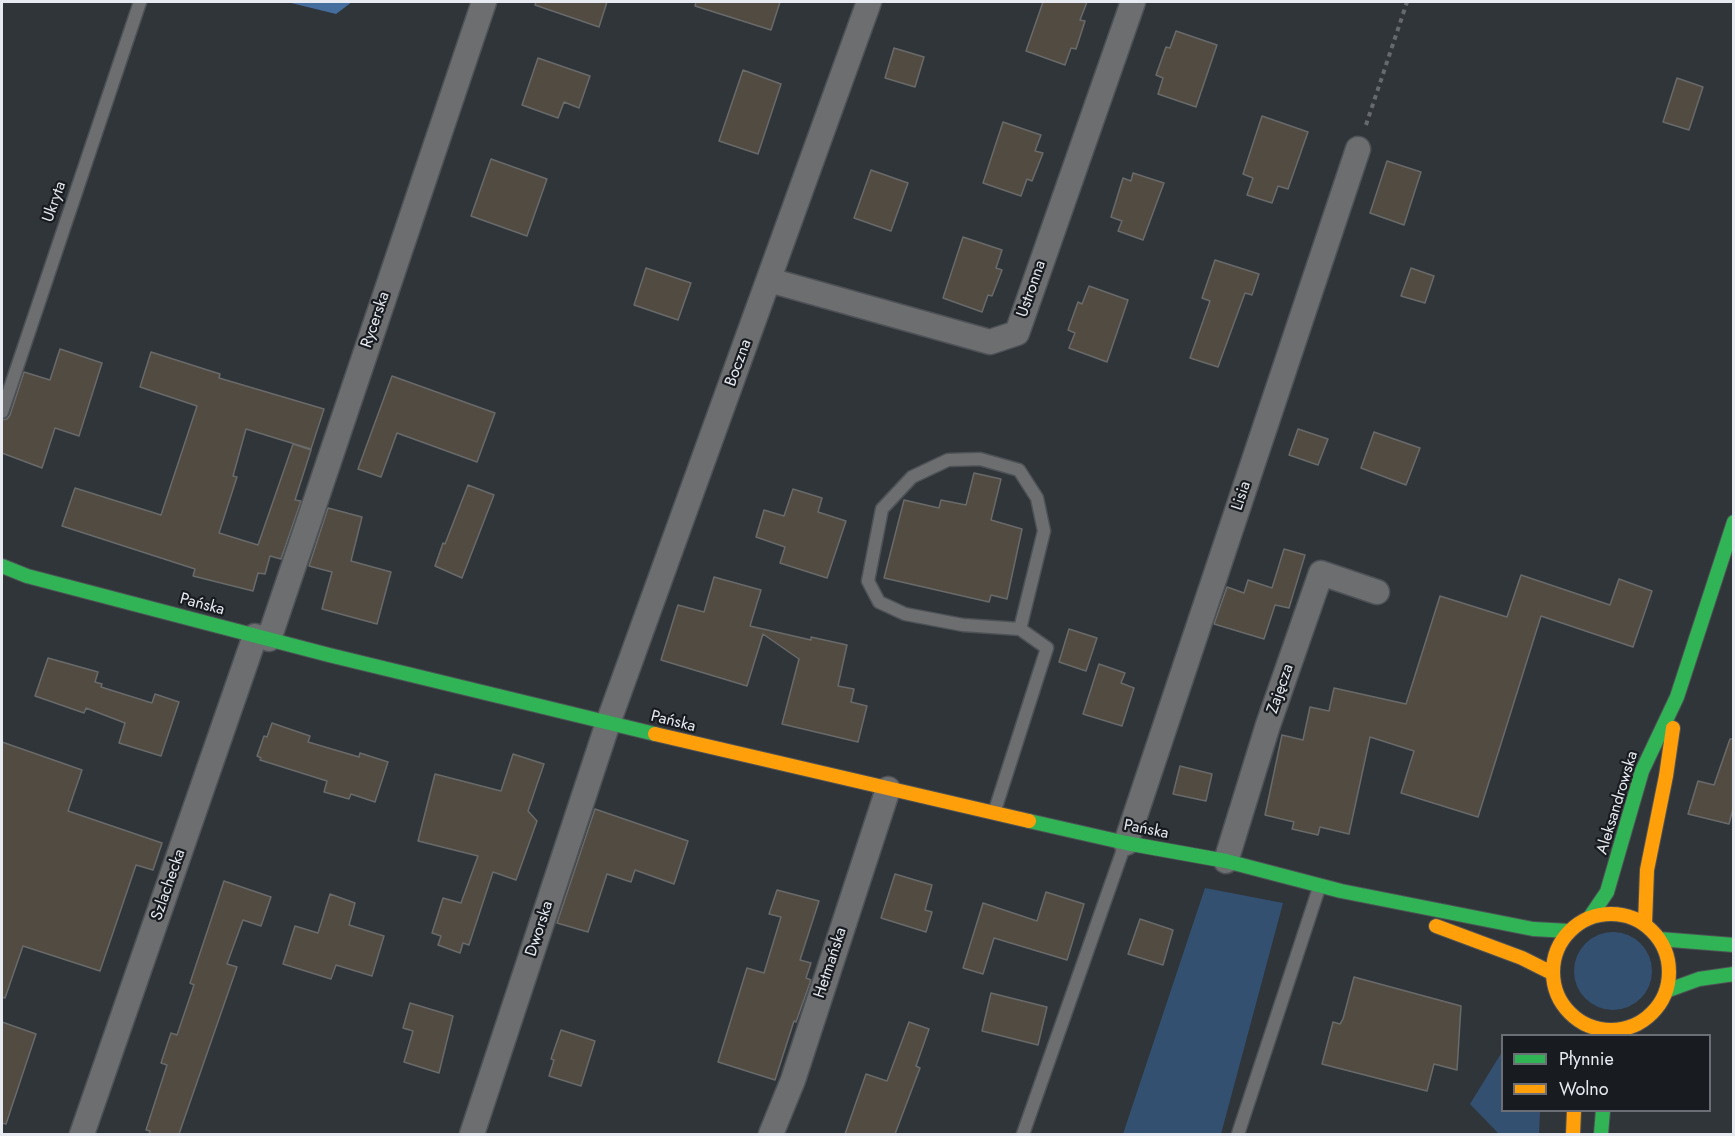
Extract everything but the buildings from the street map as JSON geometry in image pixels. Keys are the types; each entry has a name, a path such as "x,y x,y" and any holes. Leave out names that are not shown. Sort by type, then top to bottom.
{"street":[{"name":"Rycerska","path":"262,637 484,2"},
{"name":"Boczna","path":"608,723 869,2"},
{"name":"Ustronna","path":"769,280 990,342 1017,333 1133,2"},
{"name":"Lisia","path":"1126,843 1358,149"},
{"name":"Aleksandrowska","path":"1590,917 1607,892 1642,771 1677,697 1734,522"},
{"name":"Pańska","path":"2,566 27,576 262,637 608,723 888,789 1126,843 1226,861 1341,891 1533,929 1569,931"},
{"name":"Zajęcza","path":"1226,861 1268,725 1321,573 1377,592"},
{"name":"Szlachecka","path":"82,1134 262,637"},
{"name":"Aleksandrowska","path":"1645,924 1643,898 1647,864 1666,780 1677,697"},
{"name":"Dworska","path":"472,1134 608,723"},
{"name":"Hetmańska","path":"771,1134 793,1080 888,789"},
{"name":"Pańska","path":"1341,891 1505,951 1552,973"},
{"path":"1614,913 1645,924 1659,939 1670,970 1666,991 1658,1008 1637,1024 1619,1033 1594,1028 1573,1016 1562,1004 1555,989 1552,973 1556,950 1569,931 1590,917 1614,913"},
{"path":"1659,939 1734,945"},
{"path":"1666,991 1687,980 1734,974"},
{"path":"1573,1016 1576,1034"},
{"path":"1573,1134 1574,1112"},
{"path":"1601,1134 1603,1112"}],"lane":[{"name":"Ukryta","path":"2,412 140,2"},
{"path":"994,812 1047,648 1020,629 963,625 905,614 879,602 868,581 882,509 912,477 948,460 980,459 1019,470 1037,498 1044,531 1020,629"},
{"path":"1023,1134 1126,843"},
{"path":"1238,1134 1319,885"}],"path":[{"path":"1358,149 1407,2"}],"shaded area":[{"path":"287,2 352,2 336,14"},
{"path":"1205,888 1283,903 1221,1134 1123,1134"},
{"path":"1613,932 1628,935 1645,949 1652,971 1649,986 1635,1003 1613,1010 1598,1007 1581,993 1574,971 1577,956 1591,939"},
{"path":"1501,1054 1501,1112 1540,1112 1539,1134 1499,1134 1470,1104"}],"traffic: fast":[{"path":"1590,917 1607,892 1642,771 1677,697 1734,522"},
{"path":"2,566 27,576 329,655 655,734"},
{"path":"1029,821 1126,843 1226,861 1341,891 1533,929 1569,931"},
{"path":"1659,939 1734,945"},
{"path":"1666,991 1699,979 1734,974"},
{"path":"1601,1134 1603,1112"}],"traffic: slow":[{"path":"1645,924 1647,870 1673,728"},
{"path":"655,734 1029,821"},
{"path":"1611,914 1633,918 1652,931 1665,950 1669,972 1665,994 1652,1013 1633,1026 1611,1030 1589,1026 1570,1013 1557,994 1553,972 1557,950 1570,931 1589,918 1611,914"},
{"path":"1436,926 1522,958 1552,973"},
{"path":"1573,1134 1574,1112"}]}
